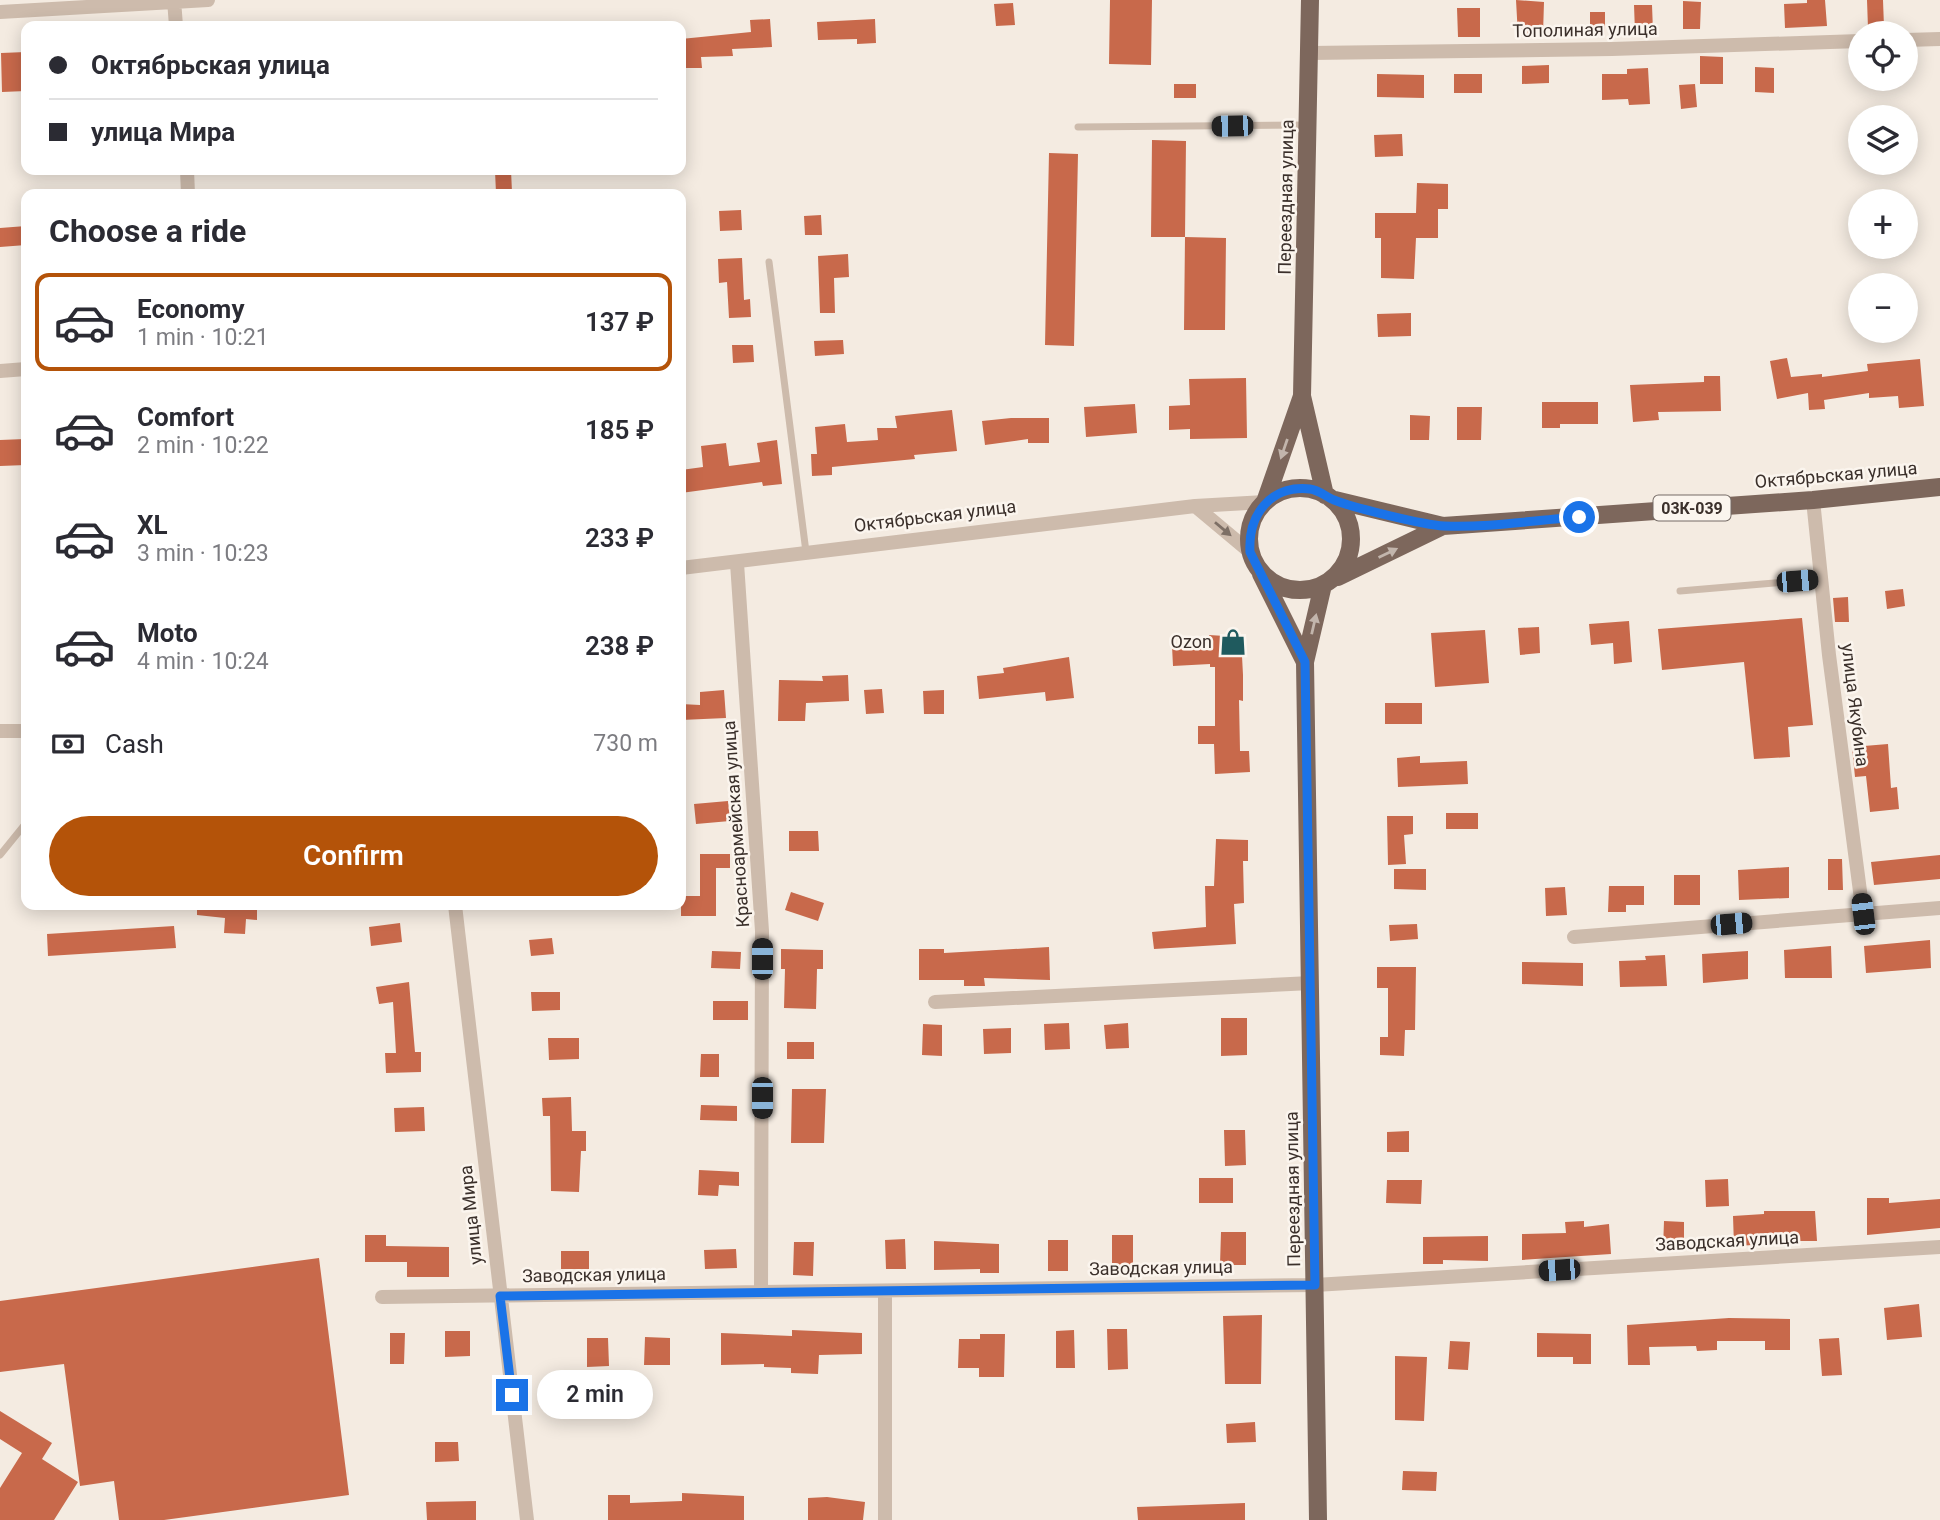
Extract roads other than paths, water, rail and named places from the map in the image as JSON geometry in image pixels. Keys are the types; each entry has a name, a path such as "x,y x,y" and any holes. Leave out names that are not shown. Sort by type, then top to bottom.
{"main road":[{"name":"Переездная улица","path":"1310,0 1302,396 1330,498"},
{"name":"Переездная улица","path":"1265,502 1302,396"},
{"name":"Октябрьская улица","path":"1330,498 1443,526 1813,500 1940,486"},
{"path":"1287,489 1312,489 1330,498 1348,519 1352,541 1347,563 1328,583 1313,590 1292,591 1272,583 1254,560 1249,534 1254,516 1265,502 1287,489"},
{"name":"Октябрьская улица","path":"1328,583 1443,526"},
{"name":"Переездная улица","path":"1254,560 1305,662"},
{"name":"Переездная улица","path":"1318,1520 1305,662 1328,583"}],"street":[{"path":"0,12 208,0"},
{"path":"175,1 176,21"},
{"path":"1918,40 1940,39"},
{"name":"Тополиная улица","path":"1310,53 1612,49 1848,41"},
{"path":"0,370 21,369"},
{"name":"улица Якубина","path":"1813,500 1863,914"},
{"name":"Октябрьская улица","path":"686,568 1195,506 1265,502"},
{"path":"1195,506 1254,560"},
{"name":"Красноармейская улица","path":"737,563 762,931 761,1292"},
{"path":"0,732 21,731"},
{"path":"1574,937 1940,908"},
{"name":"улица Мира","path":"456,910 527,1520"},
{"path":"935,1002 1311,983"},
{"name":"Заводская улица","path":"382,1297 1315,1285 1940,1247"},
{"path":"885,1292 885,1520"}],"lane":[{"path":"1078,127 1308,125"},
{"path":"769,262 806,552"},
{"path":"1680,592 1821,579"},
{"path":"0,855 21,829"}],"place":[{"name":"Ozon","path":"1233,642"}]}
